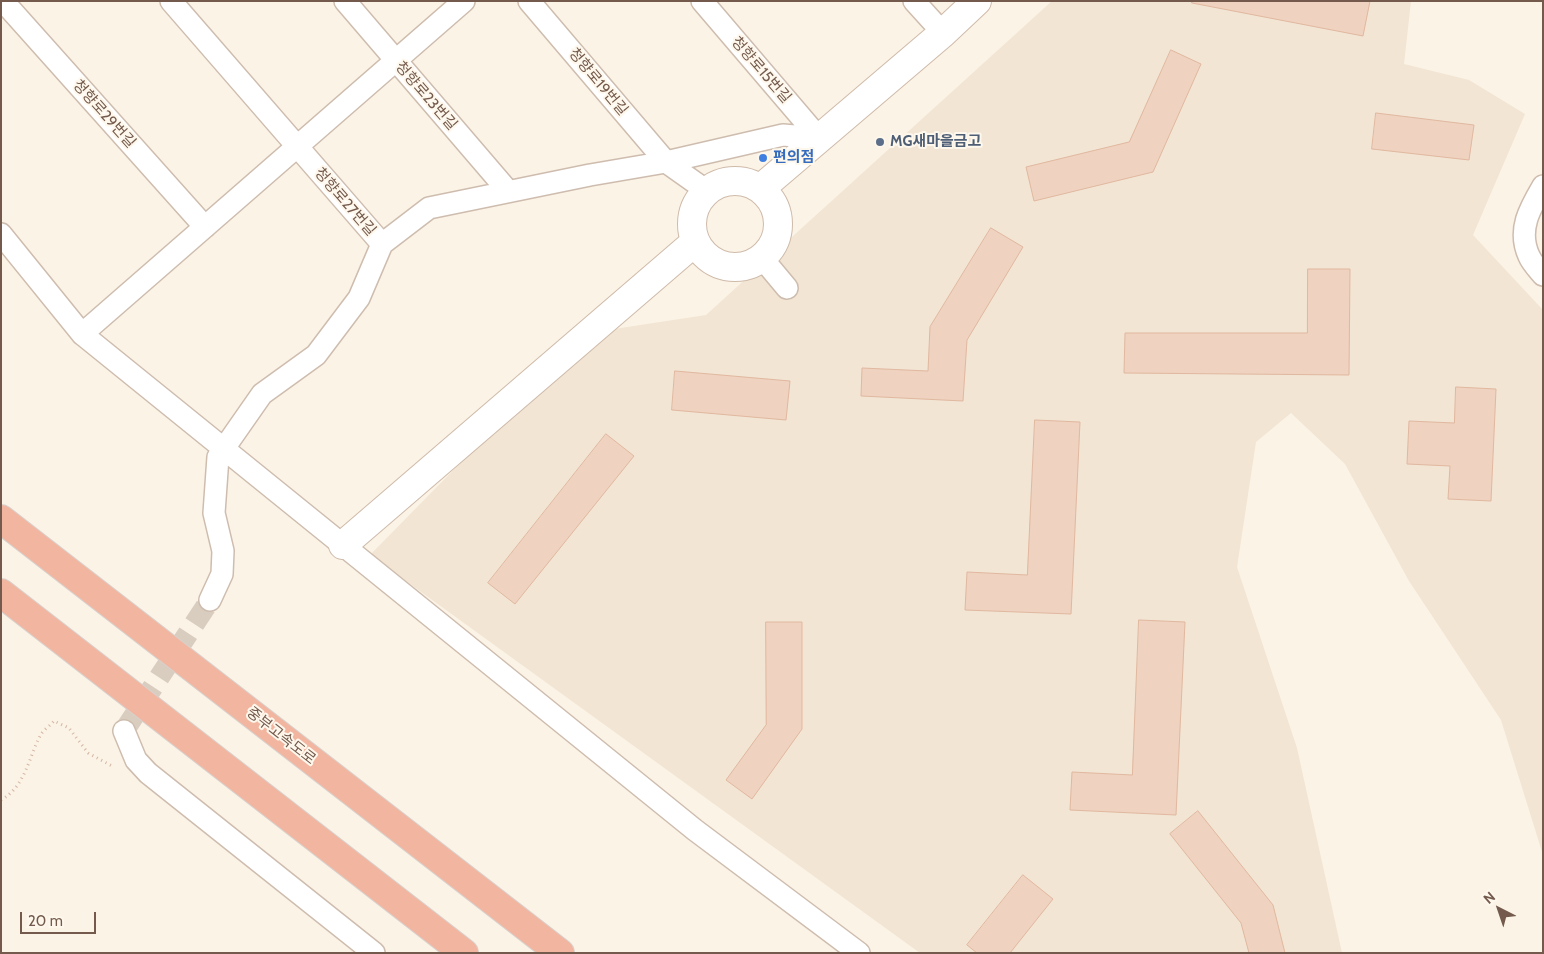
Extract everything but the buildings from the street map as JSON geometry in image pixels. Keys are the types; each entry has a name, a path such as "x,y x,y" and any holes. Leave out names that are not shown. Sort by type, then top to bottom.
{"highway":[{"name":"중부고속도로","path":"1,519 560,953"},
{"path":"1,593 464,953"}],"street":[{"name":"청향로29번길","path":"3,1 205,227"},
{"name":"청향로27번길","path":"171,1 382,244 360,298 316,355 262,394 218,457 214,513 223,550 222,574 210,600"},
{"name":"청향로23번길","path":"345,1 508,191"},
{"path":"82,334 464,1"},
{"name":"청향로19번길","path":"529,1 666,162 706,191"},
{"name":"청향로15번길","path":"702,1 819,138"},
{"path":"914,1 943,33"},
{"path":"760,189 943,33 977,1"},
{"path":"382,244 429,208 508,191 666,162 783,135 819,138"},
{"path":"727,181 742,181 755,185 760,189 774,206 778,220 777,234 772,247 762,258 743,267 722,266 708,259 698,249 692,236 691,221 694,207 702,195 714,186 727,181"},
{"path":"1543,186 1527,212 1524,236 1529,256 1543,275"},
{"path":"1,234 82,334 696,830 859,953"},
{"path":"343,545 695,242"},
{"path":"762,258 788,288"},
{"path":"124,731 136,760 148,773 374,953"}],"path":[{"path":"1,800 9,796 26,771 41,734 54,721 68,728 88,753 113,768 136,760"}],"shaded area":[{"path":"1052,1 1411,1 1404,64 1469,80 1525,114 1473,235 1543,310 1543,855 1501,720 1409,581 1345,464 1291,413 1256,442 1237,567 1297,748 1342,953 920,953 370,555 588,333 706,315"}],"tunnel":[{"path":"124,731 210,600"}],"place":[{"name":"MG새마을금고","path":"880,142"},
{"name":"편의점","path":"763,158"}]}
